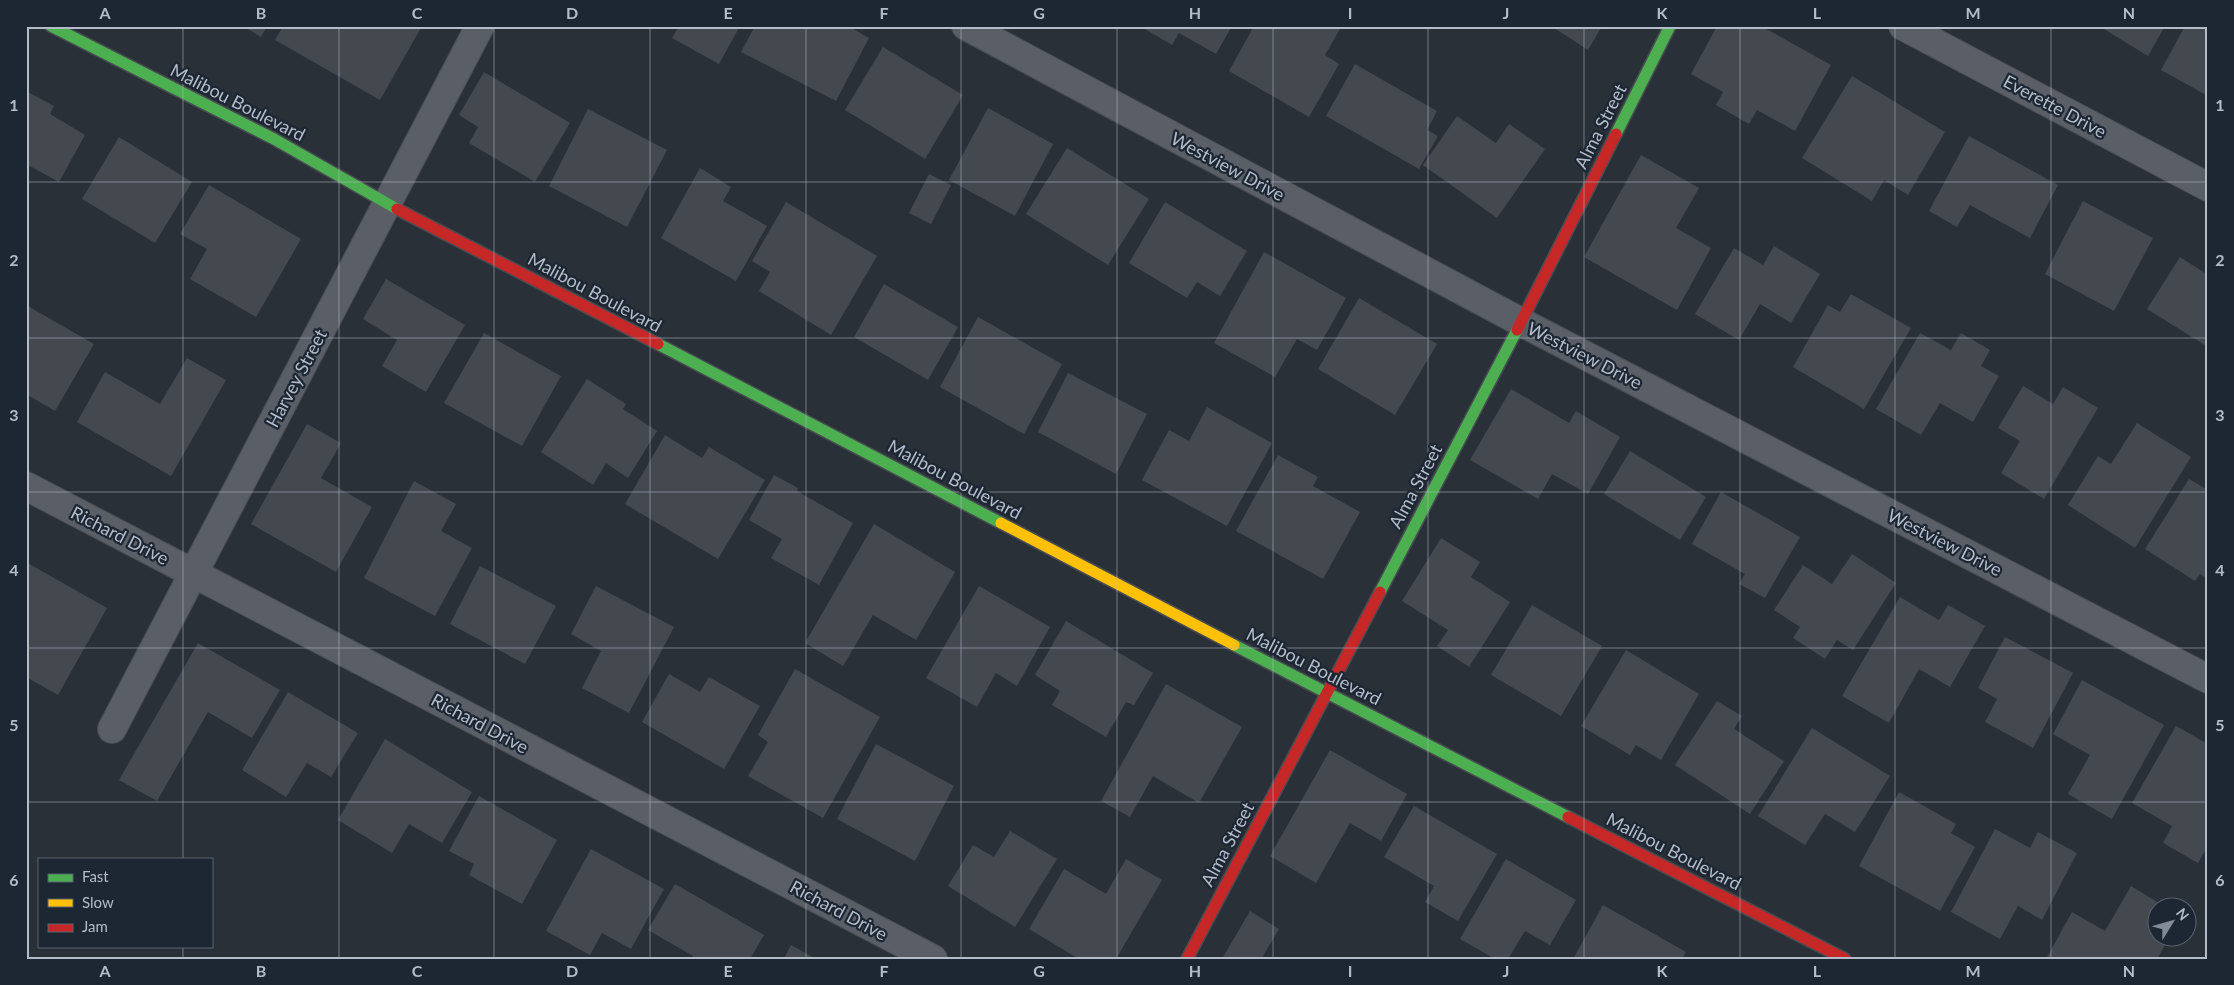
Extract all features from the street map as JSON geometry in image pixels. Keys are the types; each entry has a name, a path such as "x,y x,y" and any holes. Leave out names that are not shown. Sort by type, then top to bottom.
{"street":[{"name":"Malibou Boulevard","path":"51,26 274,139 388,204 1327,693 1844,959"},
{"name":"Harvey Street","path":"112,729 480,26"},
{"name":"Westview Drive","path":"966,26 1521,322 2208,679"},
{"name":"Alma Street","path":"1187,959 1521,322 1670,26"},
{"name":"Everette Drive","path":"1903,26 2208,187"},
{"name":"Richard Drive","path":"26,486 933,959"}],"building":[{"path":"243,26 267,26 261,37"},
{"path":"283,26 422,26 380,100 275,40"},
{"path":"679,26 740,26 719,64 672,38"},
{"path":"755,26 848,26 869,38 836,101 741,52"},
{"path":"1140,26 1232,26 1216,54 1179,33 1172,45"},
{"path":"1254,26 1341,27 1325,55 1339,64 1309,117 1229,71"},
{"path":"1551,26 1602,26 1588,50"},
{"path":"1717,26 1761,26 1831,65 1795,131 1757,110 1749,124 1716,105 1723,92 1691,74"},
{"path":"2099,26 2165,26 2148,56"},
{"path":"2185,26 2208,26 2208,96 2161,70"},
{"path":"883,47 963,95 925,159 845,110"},
{"path":"1355,64 1437,111 1427,130 1438,136 1419,169 1326,116"},
{"path":"484,72 570,123 535,182 469,143 478,127 459,115"},
{"path":"1852,76 1945,132 1908,195 1884,180 1872,201 1802,158"},
{"path":"26,91 54,106 50,114 85,135 59,182 26,164"},
{"path":"988,108 1053,144 1015,216 949,180"},
{"path":"588,109 667,150 627,227 549,186"},
{"path":"1457,116 1496,143 1509,124 1545,149 1497,218 1423,165"},
{"path":"1969,136 2058,185 2030,238 1970,205 1957,227 1929,211"},
{"path":"119,137 192,182 155,243 82,199"},
{"path":"1067,148 1149,199 1108,265 1026,214"},
{"path":"1641,155 1699,188 1676,228 1711,248 1677,310 1584,257"},
{"path":"700,168 731,187 723,201 767,226 736,281 661,238"},
{"path":"929,174 951,185 931,224 909,213"},
{"path":"209,185 301,239 256,317 190,279 207,249 180,234"},
{"path":"2083,201 2153,238 2114,311 2045,274"},
{"path":"786,202 877,256 831,335 759,291 770,272 752,261"},
{"path":"1165,202 1247,251 1220,296 1197,282 1187,298 1129,263"},
{"path":"1774,246 1820,274 1791,323 1760,304 1739,340 1695,314 1734,248 1763,265"},
{"path":"1264,252 1346,298 1317,350 1297,339 1275,377 1214,343"},
{"path":"2180,257 2208,275 2208,347 2147,309"},
{"path":"386,279 465,325 426,392 382,366 397,340 363,319"},
{"path":"884,284 958,327 928,380 854,337"},
{"path":"1851,294 1911,328 1864,409 1793,367 1828,305 1840,312"},
{"path":"1359,298 1437,344 1395,415 1318,369"},
{"path":"26,305 94,344 55,411 26,394"},
{"path":"978,317 1062,364 1024,434 940,387"},
{"path":"484,333 561,376 522,446 444,403"},
{"path":"1920,333 1951,350 1961,333 1990,350 1981,366 1999,376 1973,422 1940,403 1921,435 1876,409"},
{"path":"187,358 226,380 171,476 77,422 105,372 160,404"},
{"path":"1068,373 1147,414 1116,474 1038,432"},
{"path":"587,379 626,404 623,409 657,431 628,478 606,463 593,485 541,452"},
{"path":"2023,386 2053,404 2063,387 2098,408 2044,499 2001,473 2020,441 1998,428"},
{"path":"1511,389 1569,423 1576,411 1620,437 1588,494 1552,474 1538,499 1470,460"},
{"path":"1207,407 1272,443 1227,526 1142,480 1169,430 1189,441"},
{"path":"2137,423 2191,457 2135,548 2068,505 2098,456 2111,464"},
{"path":"307,424 341,443 321,478 372,507 336,572 251,524"},
{"path":"665,435 702,458 709,447 765,480 718,559 625,504"},
{"path":"1630,451 1706,497 1680,540 1604,494"},
{"path":"1278,455 1318,477 1313,486 1360,512 1323,579 1236,531"},
{"path":"774,475 798,488 797,491 853,523 819,585 771,558 782,539 749,520"},
{"path":"2189,479 2208,490 2208,579 2200,574 2195,581 2145,549"},
{"path":"414,481 456,504 441,531 472,548 435,616 364,578"},
{"path":"1721,492 1800,537 1765,598 1739,584 1745,574 1692,544"},
{"path":"874,524 955,572 916,640 873,615 843,666 805,643"},
{"path":"1441,538 1480,562 1471,577 1510,602 1469,667 1437,646 1448,630 1402,601"},
{"path":"1852,554 1896,583 1853,650 1837,640 1825,659 1793,638 1800,627 1774,610 1803,565 1832,584"},
{"path":"26,562 107,608 58,695 26,677"},
{"path":"480,566 556,606 525,664 450,624"},
{"path":"596,586 674,627 629,713 582,688 601,651 571,634"},
{"path":"979,586 1050,627 1017,686 996,673 977,707 926,678"},
{"path":"1900,597 1939,620 1948,605 1985,626 1950,687 1919,669 1889,723 1842,696"},
{"path":"1532,605 1602,646 1561,716 1491,675"},
{"path":"1066,621 1153,673 1134,705 1126,702 1106,737 1052,705 1060,691 1035,675"},
{"path":"2005,637 2073,673 2033,748 1985,722 1997,699 1978,688"},
{"path":"198,643 280,690 252,738 208,712 157,801 119,780"},
{"path":"1626,650 1699,694 1661,760 1636,745 1630,755 1581,726"},
{"path":"795,669 880,717 823,818 748,776 768,742 758,735"},
{"path":"669,674 700,692 709,677 760,706 724,769 642,722"},
{"path":"2082,680 2164,725 2112,819 2068,794 2090,755 2053,734"},
{"path":"1166,684 1242,727 1199,803 1153,776 1130,817 1101,801"},
{"path":"288,692 358,733 331,777 307,763 286,797 242,770"},
{"path":"1717,701 1742,716 1734,729 1784,761 1750,814 1675,765"},
{"path":"2176,726 2208,744 2206,756 2208,757 2208,846 2198,863 2163,843 2172,826 2132,803"},
{"path":"1812,728 1890,776 1855,832 1825,814 1805,845 1758,816"},
{"path":"385,739 472,792 442,843 409,824 392,853 338,820"},
{"path":"876,744 954,786 915,861 837,819"},
{"path":"1330,750 1407,794 1381,841 1350,823 1316,883 1270,856"},
{"path":"1899,792 1956,824 1951,833 1975,847 1940,911 1859,866"},
{"path":"479,796 557,840 522,904 469,875 474,864 449,851"},
{"path":"1414,806 1497,854 1458,921 1425,902 1434,886 1384,857"},
{"path":"1995,829 2030,848 2038,832 2077,853 2042,920 2018,906 2000,939 1951,912"},
{"path":"1010,831 1057,859 1015,927 948,886 973,845 994,857"},
{"path":"591,849 664,889 631,949 602,933 590,955 546,931"},
{"path":"1126,859 1162,880 1116,959 1079,959 1029,929 1064,869 1106,894"},
{"path":"1506,859 1576,900 1550,945 1525,931 1508,959 1495,959 1460,939"},
{"path":"675,884 764,935 750,959 692,959 693,956 648,930"},
{"path":"2131,886 2151,898 2146,898 2146,948 2163,948 2157,959 2046,959 2072,912 2105,931"},
{"path":"1603,905 1686,952 1682,959 1573,959"},
{"path":"1250,911 1279,929 1263,956 1267,959 1222,959"},
{"path":"791,945 816,959 784,959"}],"traffic: fast":[{"path":"51,26 274,139 397,209"},
{"path":"1616,134 1670,26"},
{"path":"1380,592 1517,330"},
{"path":"658,344 1001,523"},
{"path":"1234,645 1568,817"}],"traffic: slow":[{"path":"1001,523 1234,645"}],"traffic: jam":[{"path":"1517,330 1616,134"},
{"path":"397,209 658,344"},
{"path":"1187,959 1380,592"},
{"path":"1568,817 1845,959"}]}
